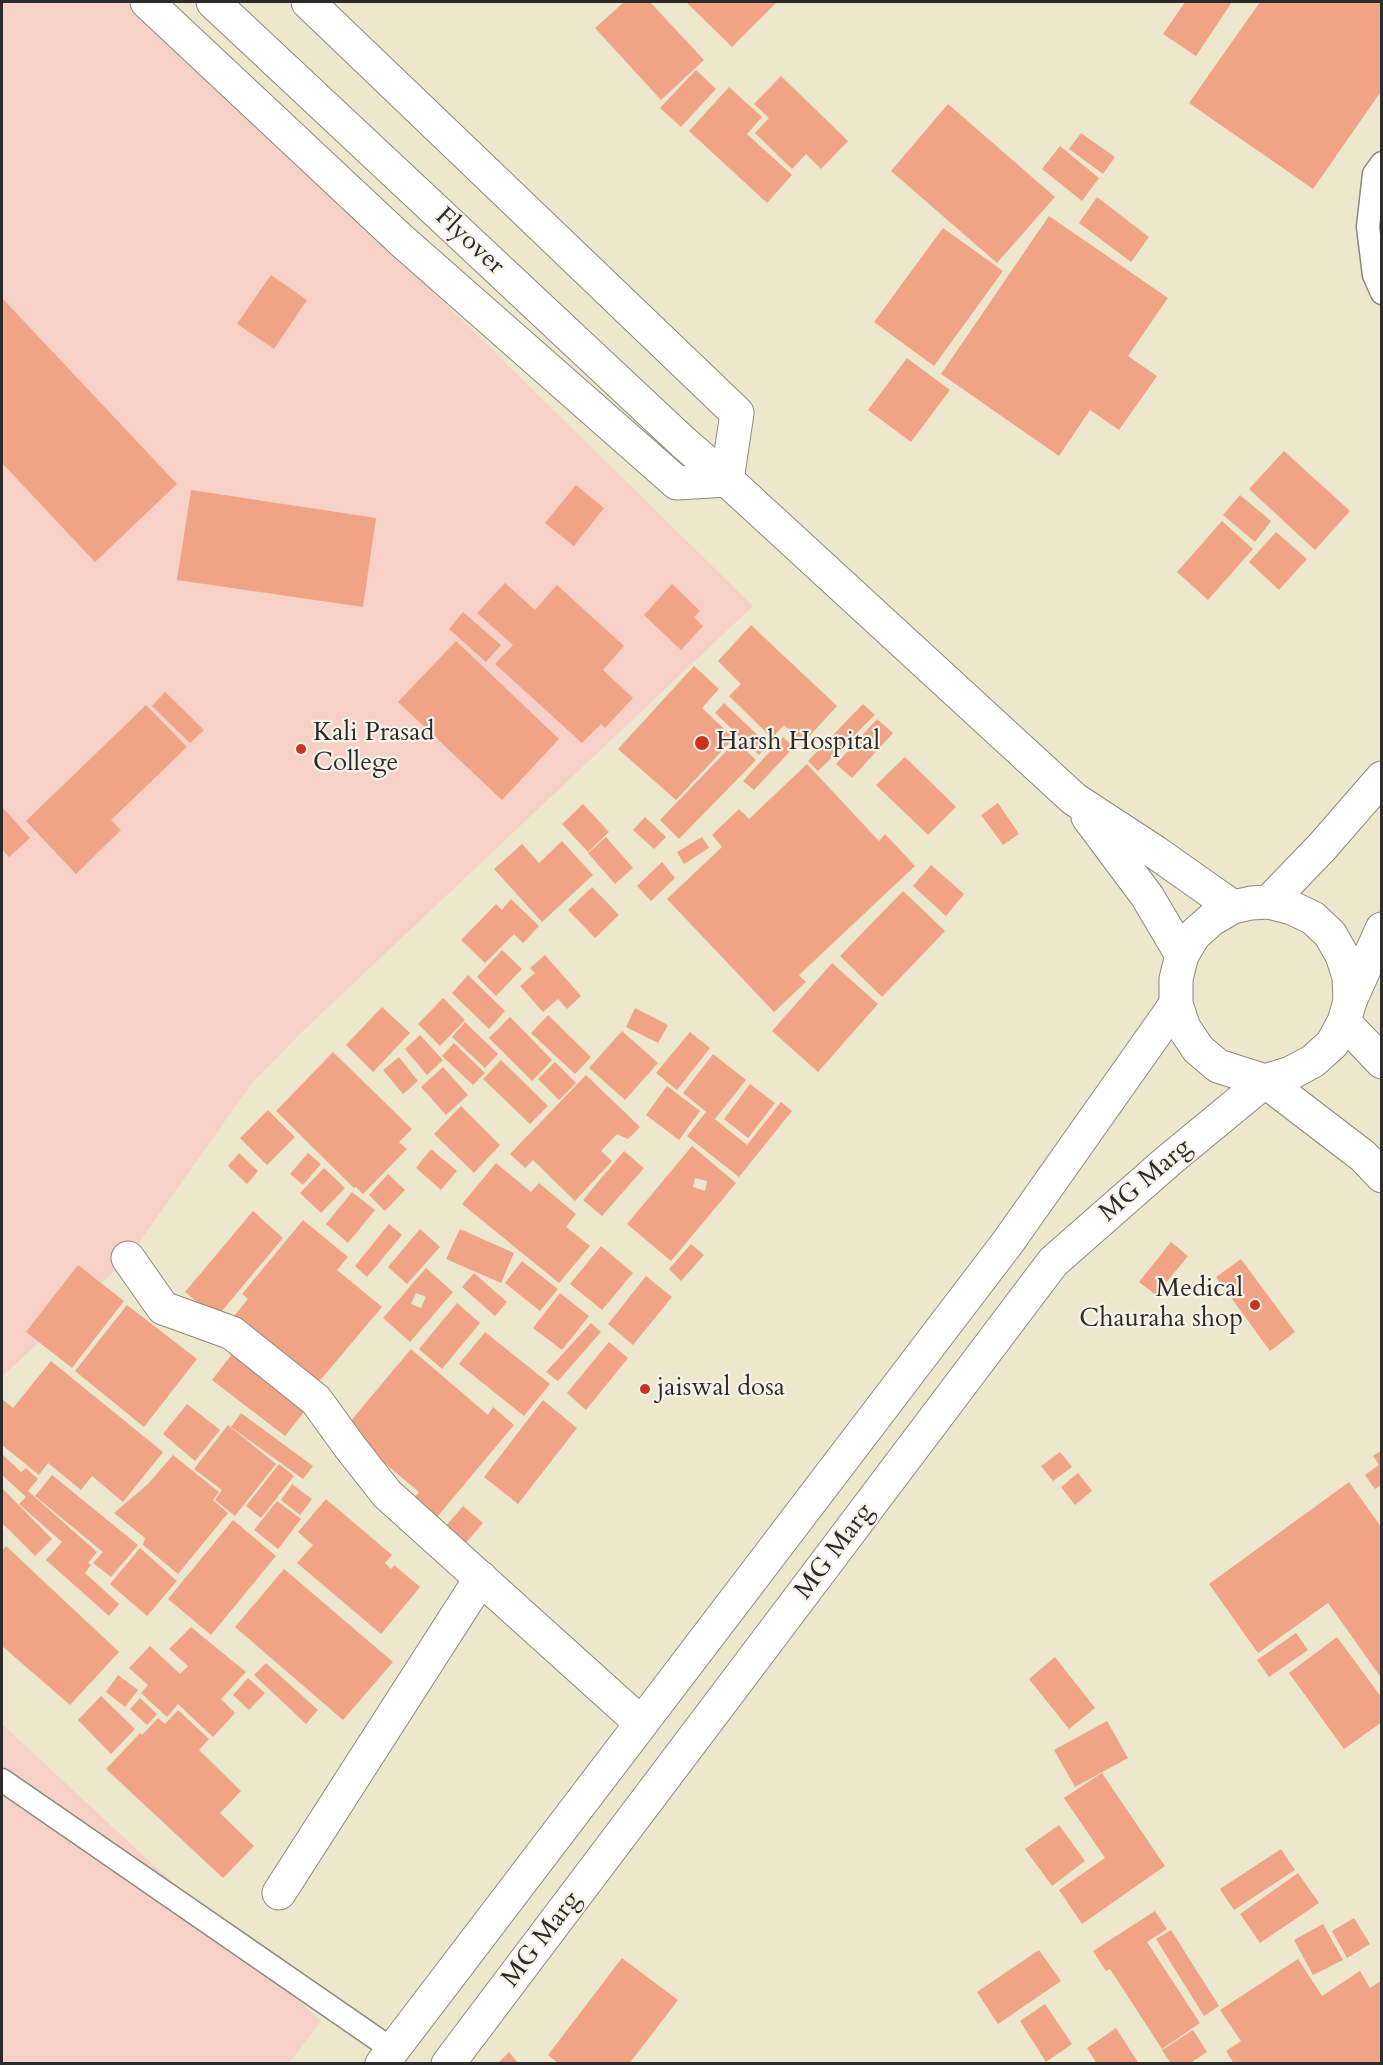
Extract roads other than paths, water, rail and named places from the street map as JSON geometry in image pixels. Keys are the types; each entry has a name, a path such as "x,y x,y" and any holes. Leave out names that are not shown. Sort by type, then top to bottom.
{"main road":[{"path":"147,2 401,240 677,483 727,480 737,412 308,2"},
{"name":"Flyover","path":"213,2 684,443 1074,799"},
{"path":"1269,902 1322,847 1382,778"},
{"path":"1074,799 1233,907"},
{"path":"1074,799 1147,896 1182,955"},
{"path":"1382,1062 1347,1012 1349,977 1342,955 1330,934 1313,918 1292,908 1269,902 1251,903 1233,907 1212,919 1194,935 1182,955 1176,979 1176,1004 1184,1028 1198,1049 1218,1066 1265,1081 1363,1156 1382,1176"},
{"path":"1265,1081 1291,1073 1313,1061 1332,1044 1382,929"},
{"path":"387,2057 1008,1242 1176,1004"},
{"name":"MG Marg","path":"448,2064 1053,1262 1168,1161 1265,1081"},
{"path":"128,1258 163,1308 232,1333 316,1400 387,1494 641,1724"},
{"path":"279,1893 481,1578"}],"lane":[{"path":"1382,163 1374,174 1368,226 1374,274 1382,293"},
{"path":"2,1780 387,2057"}],"place":[{"name":"Harsh Hospital","path":"702,743"},
{"name":"Kali Prasad College","path":"301,749"},
{"name":"Medical Chauraha shop","path":"1255,1305"},
{"name":"jaiswal dosa","path":"645,1389"}]}
